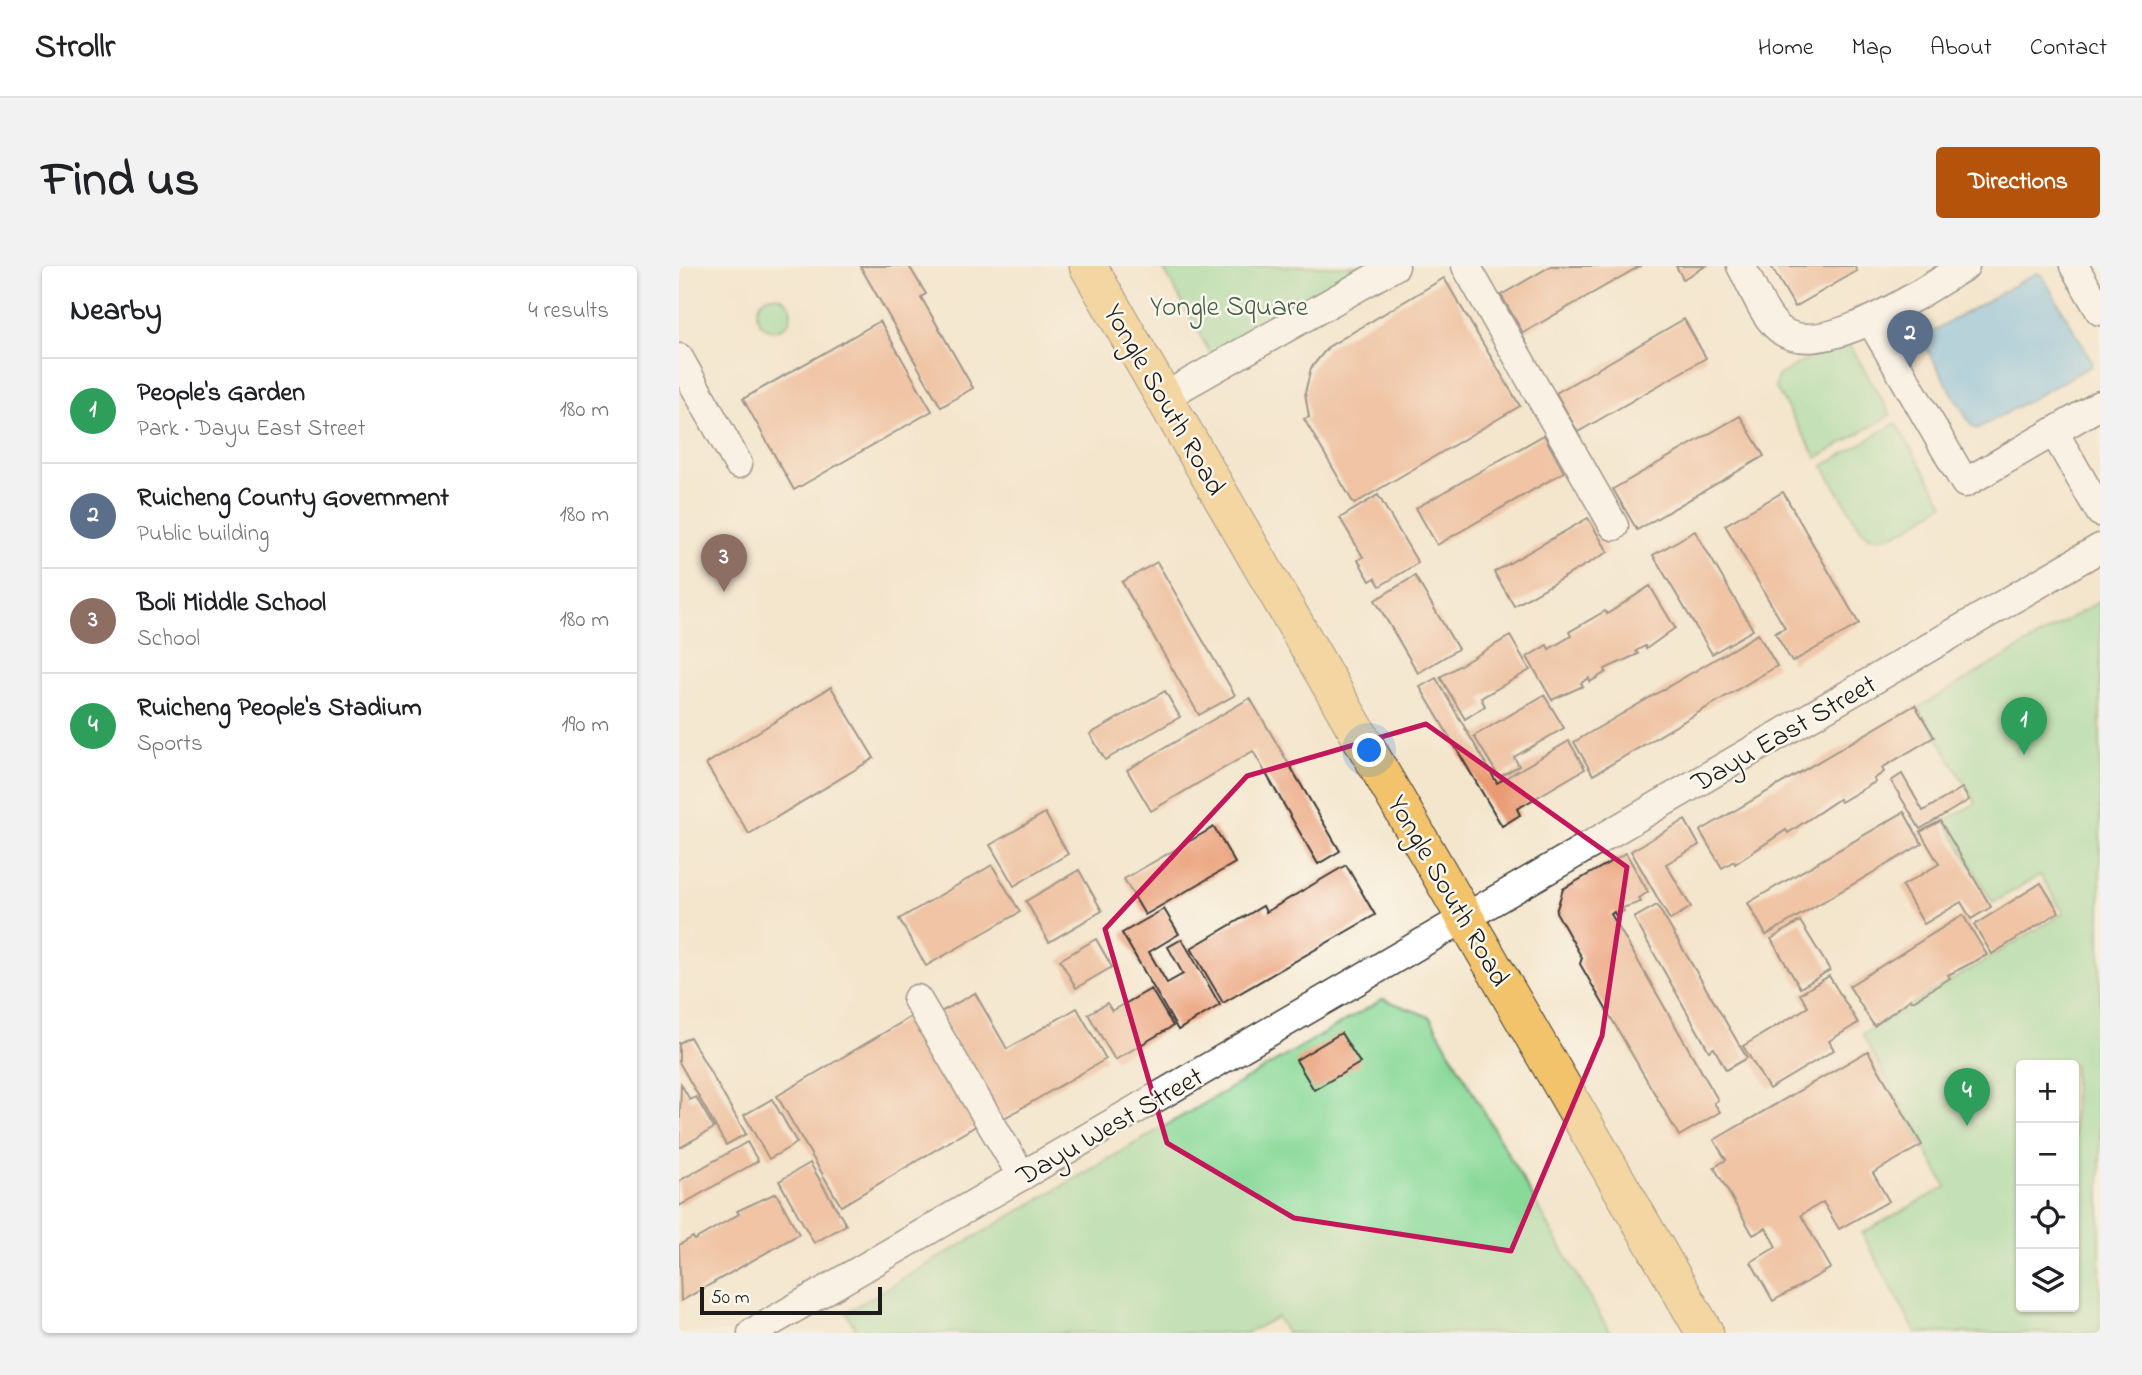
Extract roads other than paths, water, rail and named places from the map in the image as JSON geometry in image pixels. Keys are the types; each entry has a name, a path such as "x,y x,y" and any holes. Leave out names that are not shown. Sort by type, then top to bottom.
{"main road":[{"name":"Yongle South Road","path":"1088,266 1705,1333"}],"street":[{"path":"1164,397 1395,266"},
{"path":"1466,266 1615,526"},
{"path":"1741,266 1776,326 1792,335 1823,338 1871,321 1965,266"},
{"path":"2074,266 2100,311"},
{"path":"1871,321 1965,483 2100,405"},
{"path":"679,358 738,464"},
{"path":"2054,432 2100,512"},
{"name":"Dayu East Street","path":"1466,917 2100,548"},
{"name":"Dayu West Street","path":"752,1333 788,1324 1021,1176 1466,917"},
{"path":"917,999 1021,1176"}],"water":[{"path":"2036,273 2042,275 2092,361 2091,366 1977,429 1971,425 1923,343 1926,335"}],"place":[{"name":"Ruicheng County Government","path":"1910,368"},
{"name":"Boli Middle School","path":"724,592"},
{"name":"People's Garden","path":"2024,755"},
{"name":"Ruicheng People's Stadium","path":"1967,1126"}],"park label":[{"name":"Yongle Square","path":"1229,305"}]}
